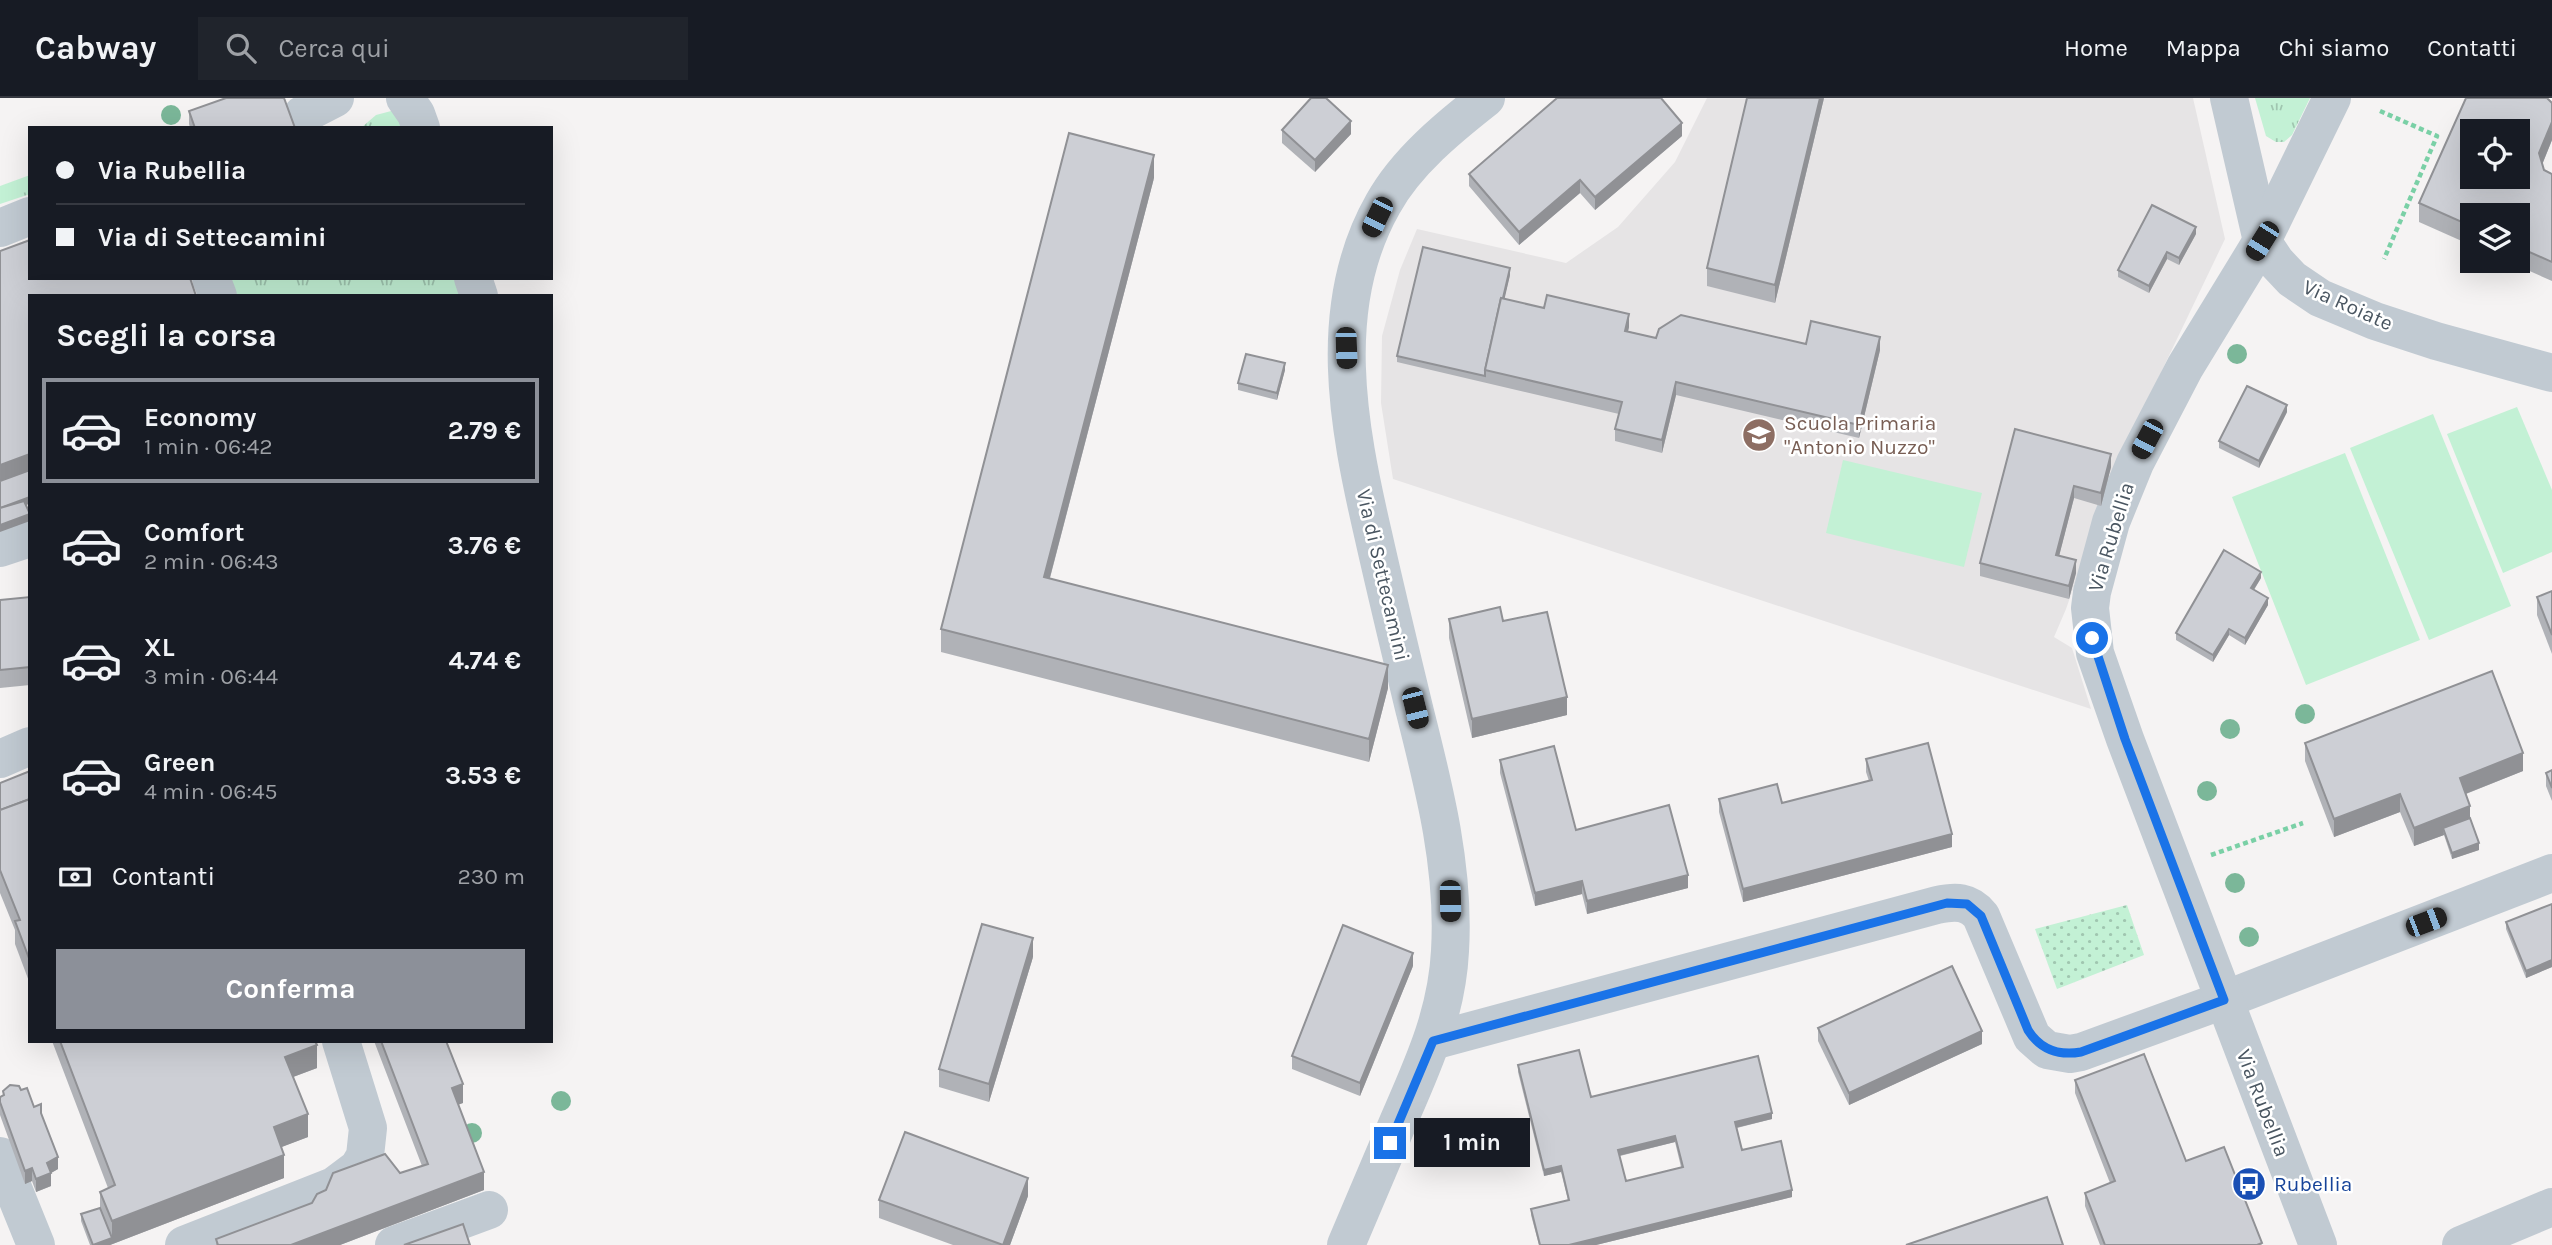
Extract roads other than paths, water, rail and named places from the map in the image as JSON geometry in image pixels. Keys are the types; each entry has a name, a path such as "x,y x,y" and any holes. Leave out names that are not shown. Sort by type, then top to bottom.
{"street":[{"path":"302,116 335,98"},
{"path":"405,98 420,126"},
{"name":"Via di Settecamini","path":"1346,1245 1433,1041 1444,998 1450,951 1447,863 1431,776 1357,466 1349,400 1347,332 1350,297 1369,232 1384,202 1422,154 1486,98"},
{"name":"Via Roiate","path":"2229,98 2262,241 2292,279 2308,291 2335,304 2436,341 2552,373"},
{"name":"Via Rubellia","path":"2318,1245 2169,858 2095,653 2091,624 2092,592 2111,522 2134,463 2185,367 2262,241 2332,98"},
{"path":"0,228 28,217"},
{"path":"0,548 28,539"},
{"path":"0,759 28,747"},
{"path":"1433,1041 1947,903 1967,904 1981,916 2028,1030 2047,1050 2070,1054 2224,1000 2552,873"},
{"path":"184,1245 334,1186 358,1168 365,1156 368,1128 342,1043"},
{"path":"0,1156 36,1245"},
{"path":"2461,1245 2552,1207"},
{"path":"394,1245 489,1210"}],"place":[{"name":"Scuola Primaria \"Antonio Nuzzo\"","path":"1759,435"},
{"name":"Rubellia","path":"2249,1184"}]}
